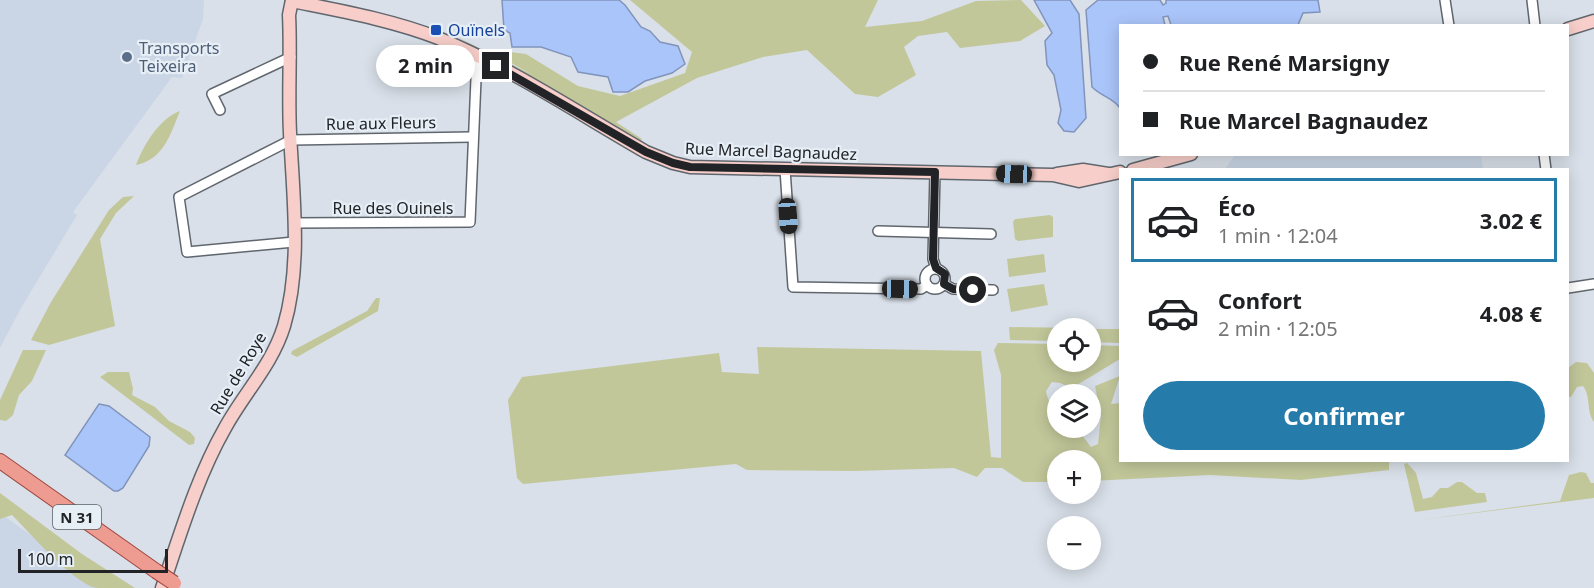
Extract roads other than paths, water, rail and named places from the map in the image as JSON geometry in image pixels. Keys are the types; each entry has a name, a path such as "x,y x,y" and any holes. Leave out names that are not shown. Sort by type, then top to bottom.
{"main road":[{"name":"N 31","path":"0,461 156,571 172,586"}],"street":[{"path":"1445,0 1449,24"},
{"path":"1532,0 1535,24"},
{"name":"Rue de Roye","path":"172,586 216,445 232,416 264,370 278,342 292,291 294,223 289,15 292,1"},
{"name":"Rue Marcel Bagnaudez","path":"292,1 411,29 482,58 646,152 690,167 1053,176 1079,182 1114,173"},
{"path":"1569,29 1594,21"},
{"path":"220,110 212,94 291,57"},
{"name":"Rue des Ouinels","path":"294,223 470,222 477,65 482,58"},
{"name":"Rue aux Fleurs","path":"291,140 472,137"},
{"path":"291,140 180,196 187,252 294,242"},
{"path":"1140,168 1184,156"},
{"path":"785,169 793,287 921,289 927,285"},
{"path":"935,172 933,259 936,268 945,274 944,284"},
{"path":"878,231 992,234"},
{"path":"927,285 925,275 929,270 936,268"},
{"path":"927,285 936,289 944,284"},
{"path":"944,284 953,289 993,290"},
{"path":"1569,288 1594,284"}],"water":[{"path":"502,0 619,0 641,27 650,31 660,42 678,46 685,64 672,73 645,81 628,92 613,92 608,77 578,72 571,57 541,47 512,47 510,33 504,30"},
{"path":"1034,0 1070,0 1079,14 1086,118 1074,132 1064,131 1058,123 1061,110 1054,75 1047,65 1045,41 1052,33"},
{"path":"1098,0 1160,0 1163,5 1166,0 1318,0 1320,12 1303,13 1298,24 1171,24 1168,16 1163,17 1165,24 1119,24 1119,107 1092,87 1086,10"},
{"path":"99,404 109,406 150,437 149,446 123,488 118,491 114,491 65,455"}],"place":[{"name":"Ouïnels","path":"436,30"},
{"name":"Transports Teixeira","path":"127,57"}]}
